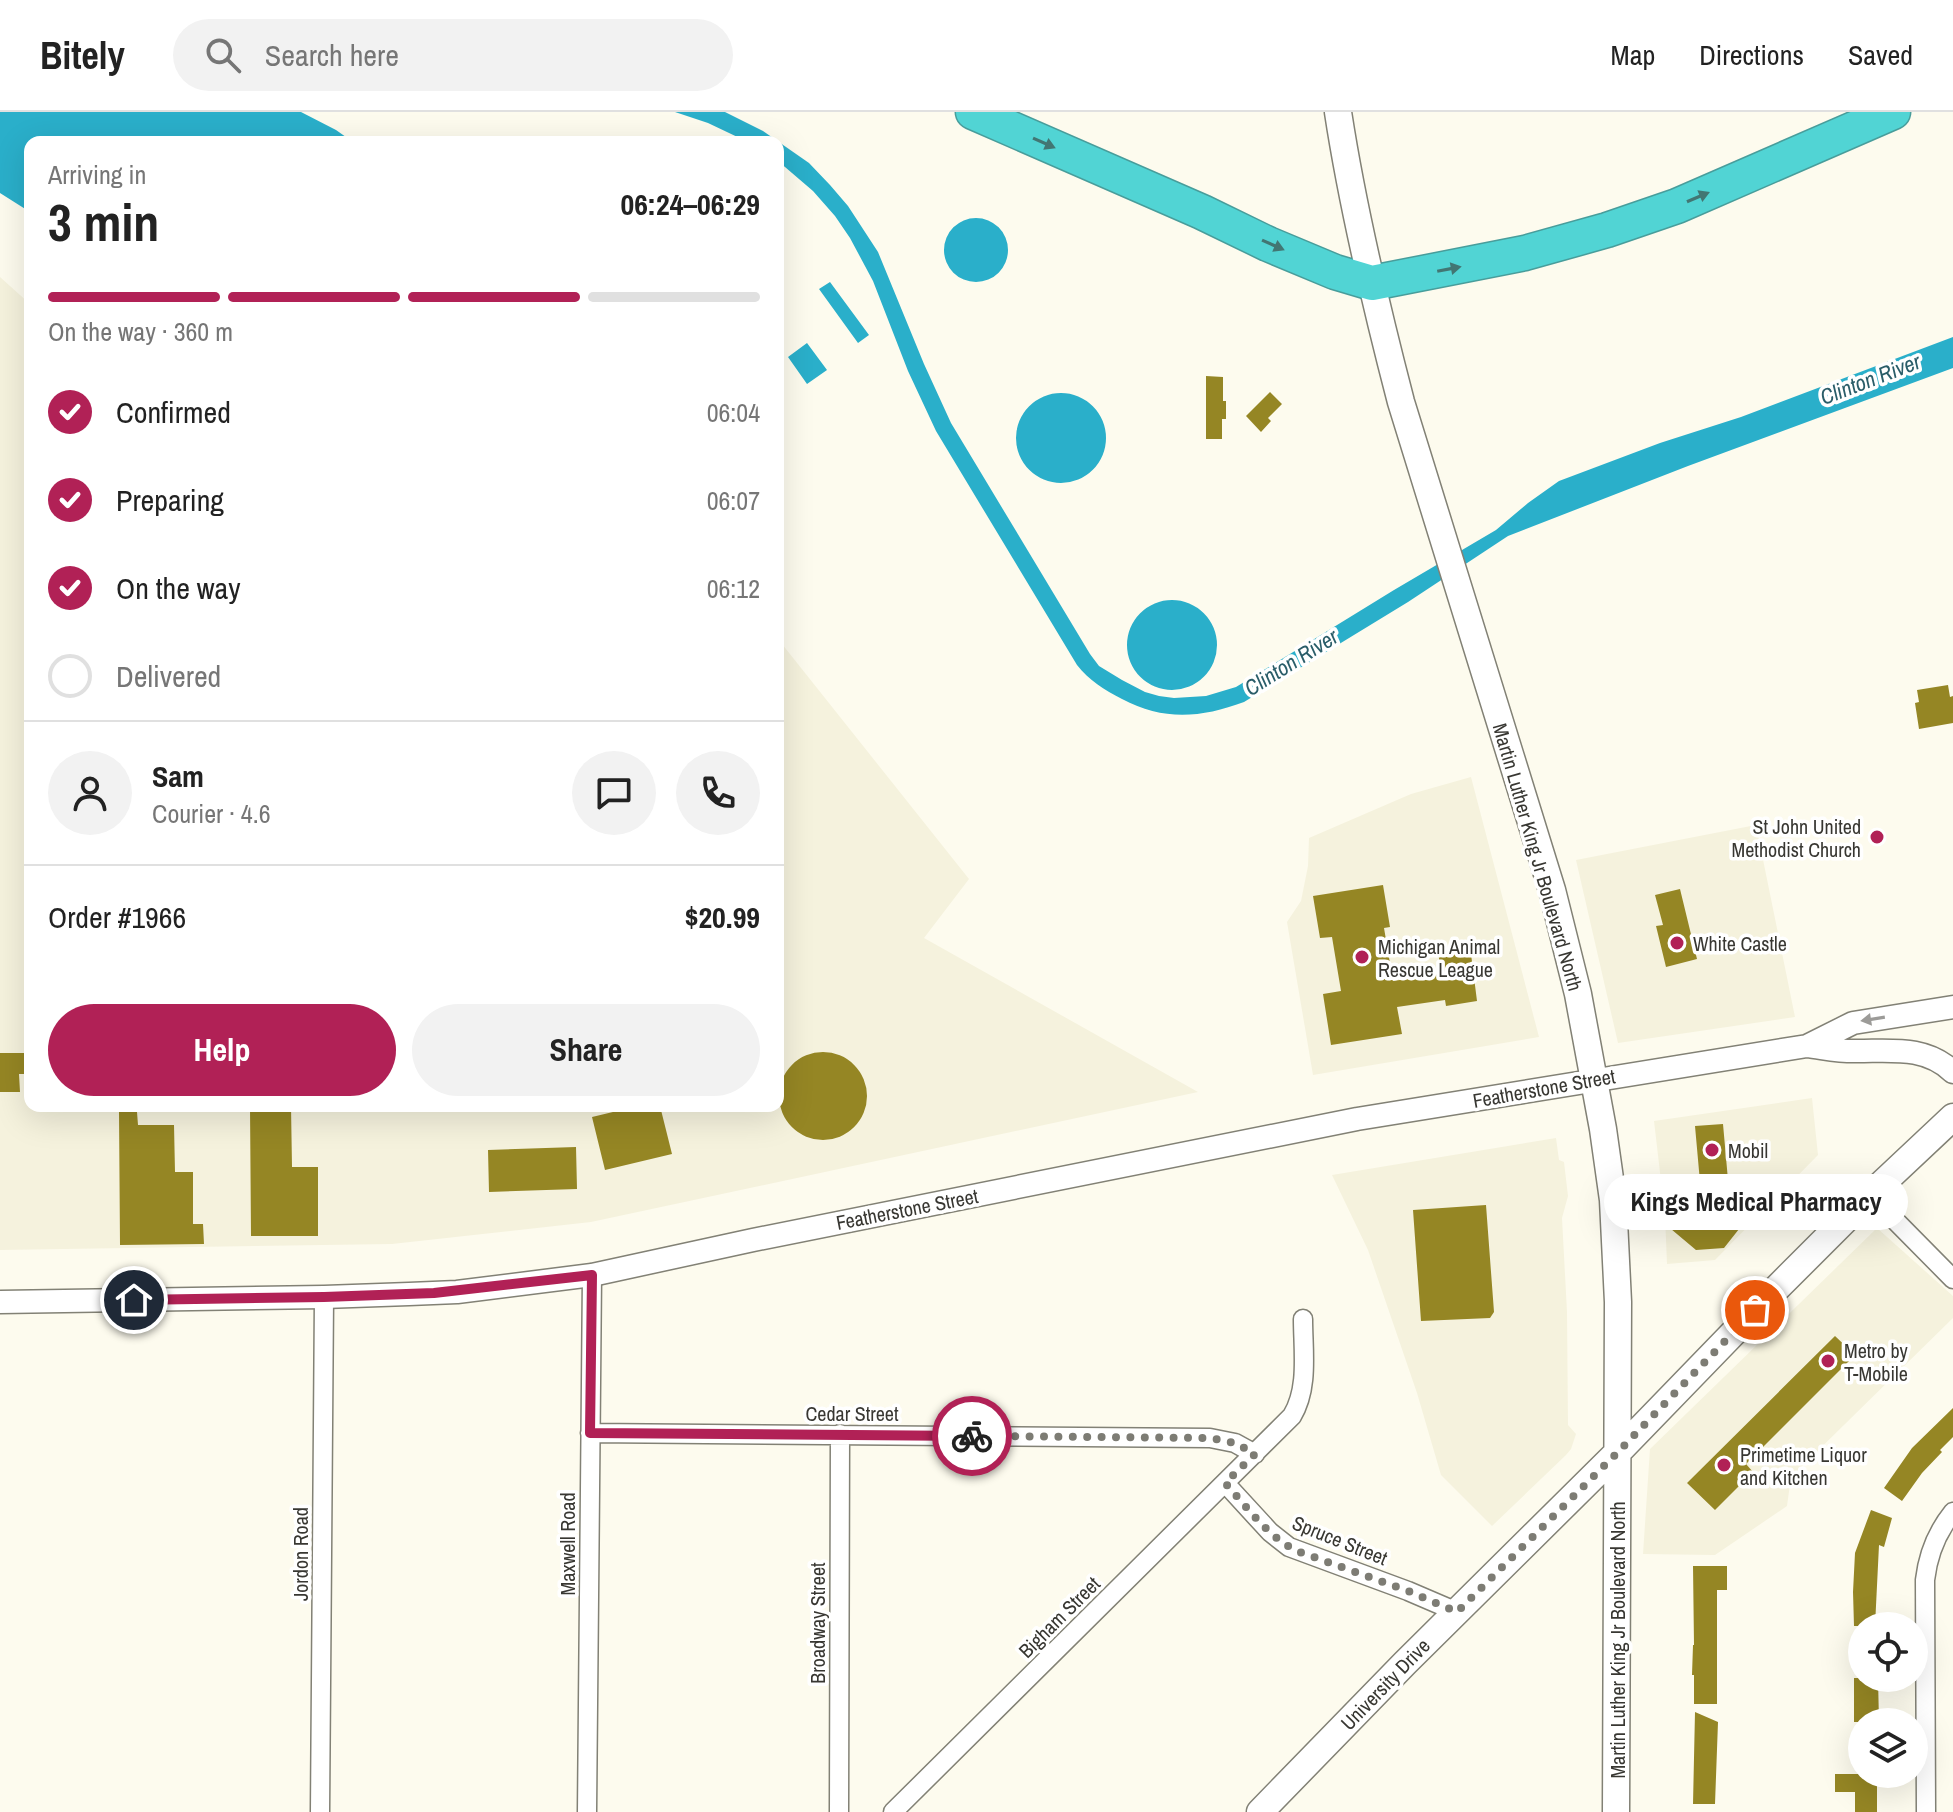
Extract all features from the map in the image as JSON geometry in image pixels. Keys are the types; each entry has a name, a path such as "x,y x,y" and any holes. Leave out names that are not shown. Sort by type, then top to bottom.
{"highway":[{"path":"973,112 1268,244 1335,272 1372,283 1525,253 1607,230 1677,206 1893,112"}],"main road":[{"name":"Martin Luther King Jr Boulevard North","path":"1338,112 1353,197 1401,402 1552,890 1595,1079 1613,1200 1617,1266 1616,1812"},
{"name":"University Drive","path":"1260,1812 1870,1195 1953,1117"}],"street":[{"name":"Featherstone Street","path":"1807,1046 1853,1023 1953,1007"},
{"name":"Featherstone Street","path":"0,1302 457,1292 592,1275 1357,1119 1807,1046 1856,1052 1917,1052 1937,1059 1953,1072"},
{"path":"1870,1195 1953,1279"},
{"name":"Maxwell Road","path":"587,1812 592,1275"},
{"name":"Jordon Road","path":"320,1812 324,1297"},
{"name":"Bigham Street","path":"893,1812 1287,1421 1298,1405 1303,1385 1303,1319"},
{"name":"Cedar Street","path":"590,1433 1210,1438 1235,1443 1255,1454"},
{"name":"Broadway Street","path":"839,1812 840,1434"},
{"name":"Spruce Street","path":"1225,1483 1270,1532 1289,1547 1457,1612"},
{"path":"1926,1812 1925,1580 1934,1543 1953,1512"}],"shaded area":[{"path":"0,277 24,299 24,1112 784,1112 784,647 969,879 924,938 1198,1092 591,1222 392,1244 0,1250"},
{"path":"1471,777 1539,1037 1313,1075 1287,922 1301,901 1308,866 1309,838 1411,794"},
{"path":"1756,825 1795,1017 1618,1043 1576,860"},
{"path":"1812,1098 1818,1155 1715,1260 1667,1264 1665,1215 1654,1121"},
{"path":"1556,1138 1559,1160 1564,1162 1568,1196 1562,1218 1568,1425 1576,1434 1566,1455 1492,1526 1441,1475 1417,1393 1368,1250 1332,1175"},
{"path":"1877,1228 1953,1296 1953,1318 1791,1477 1787,1506 1715,1555 1643,1554 1650,1449"}],"water":[{"path":"0,112 301,112 344,136 24,136 24,208 0,193"},
{"path":"675,112 725,112 770,136 735,136"},
{"name":"Clinton River","path":"784,146 809,163 830,185 848,206 878,252 951,423 1090,654 1099,666 1122,680 1159,696 1206,696 1236,687 1496,530 1559,481 1953,337 1953,368 1508,536 1408,602 1244,702 1197,714 1167,714 1137,706 1109,692 1077,665 936,431 908,371 873,281 850,238 813,191 784,166"},
{"path":"970,218 982,218 999,227 1006,238 1006,262 999,273 982,282 970,282 958,277 949,268 944,256 944,244 949,232 958,223"},
{"path":"830,282 869,335 858,343 819,289"},
{"path":"807,343 827,370 807,384 788,357"},
{"path":"1061,393 1078,397 1093,406 1102,421 1106,438 1102,455 1093,470 1078,479 1061,483 1044,479 1029,470 1020,455 1016,438 1020,421 1029,406 1044,397"},
{"path":"1163,600 1181,600 1197,607 1210,620 1217,636 1217,654 1210,670 1197,683 1181,690 1163,690 1147,683 1134,670 1127,654 1127,636 1134,620 1147,607"}],"building":[{"path":"1206,376 1223,377 1226,419 1222,419 1222,439 1206,439"},
{"path":"1270,392 1282,404 1268,418 1271,421 1261,432 1246,416"},
{"path":"1948,685 1950,697 1953,696 1953,723 1919,729 1915,703 1919,702 1917,690"},
{"name":"Michigan Animal Rescue League","path":"1383,885 1390,927 1384,928 1393,981 1441,974 1438,951 1470,946 1477,1001 1446,1006 1445,1000 1397,1007 1402,1034 1331,1045 1323,994 1341,991 1332,937 1320,938 1313,896"},
{"name":"White Castle","path":"1680,889 1697,959 1666,967 1656,926 1663,925 1655,895"},
{"path":"823,1052 840,1055 860,1072 866,1087 864,1113 854,1127 840,1137 823,1140 806,1137 792,1127 782,1113 784,1076 806,1055"},
{"path":"0,1053 24,1053 24,1074 19,1074 20,1092 0,1092"},
{"path":"119,1112 137,1112 138,1125 174,1125 175,1172 193,1172 193,1224 203,1224 204,1244 120,1245"},
{"path":"250,1112 291,1112 292,1167 318,1167 318,1236 251,1236"},
{"path":"613,1112 662,1112 672,1154 605,1170 592,1117"},
{"path":"1723,1124 1728,1180 1700,1182 1695,1126"},
{"path":"576,1147 577,1189 489,1192 488,1150"},
{"path":"1701,1185 1743,1224 1724,1248 1696,1250 1671,1229 1691,1204 1702,1203"},
{"path":"1486,1205 1494,1312 1490,1318 1421,1321 1413,1210"},
{"path":"1835,1336 1855,1355 1746,1464 1753,1472 1715,1510 1687,1483"},
{"path":"1953,1408 1953,1437 1902,1501 1884,1488 1912,1448"},
{"path":"1871,1510 1892,1518 1884,1547 1879,1545 1876,1612 1854,1612 1855,1553"},
{"path":"1693,1566 1727,1566 1727,1590 1717,1590 1717,1704 1694,1704"},
{"path":"1854,1692 1878,1692 1879,1708 1854,1708"},
{"path":"1695,1712 1718,1722 1715,1804 1693,1804"},
{"path":"1835,1774 1848,1774 1848,1788 1877,1788 1877,1812 1855,1812 1855,1792 1835,1792"}],"way so far":[{"path":"972,1436 1224,1439 1255,1454 1225,1483 1281,1542 1297,1551 1457,1612 1755,1310"}],"place":[{"name":"St John United Methodist Church","path":"1877,837"},
{"name":"White Castle","path":"1677,943"},
{"name":"Michigan Animal Rescue League","path":"1362,957"},
{"name":"Mobil","path":"1712,1150"},
{"name":"Kings Medical Pharmacy","path":"1755,1310"},
{"name":"Metro by T-Mobile","path":"1828,1361"},
{"name":"Primetime Liquor and Kitchen","path":"1724,1465"}],"route":[{"path":"134,1300 434,1293 592,1275 590,1433 972,1436"}]}
